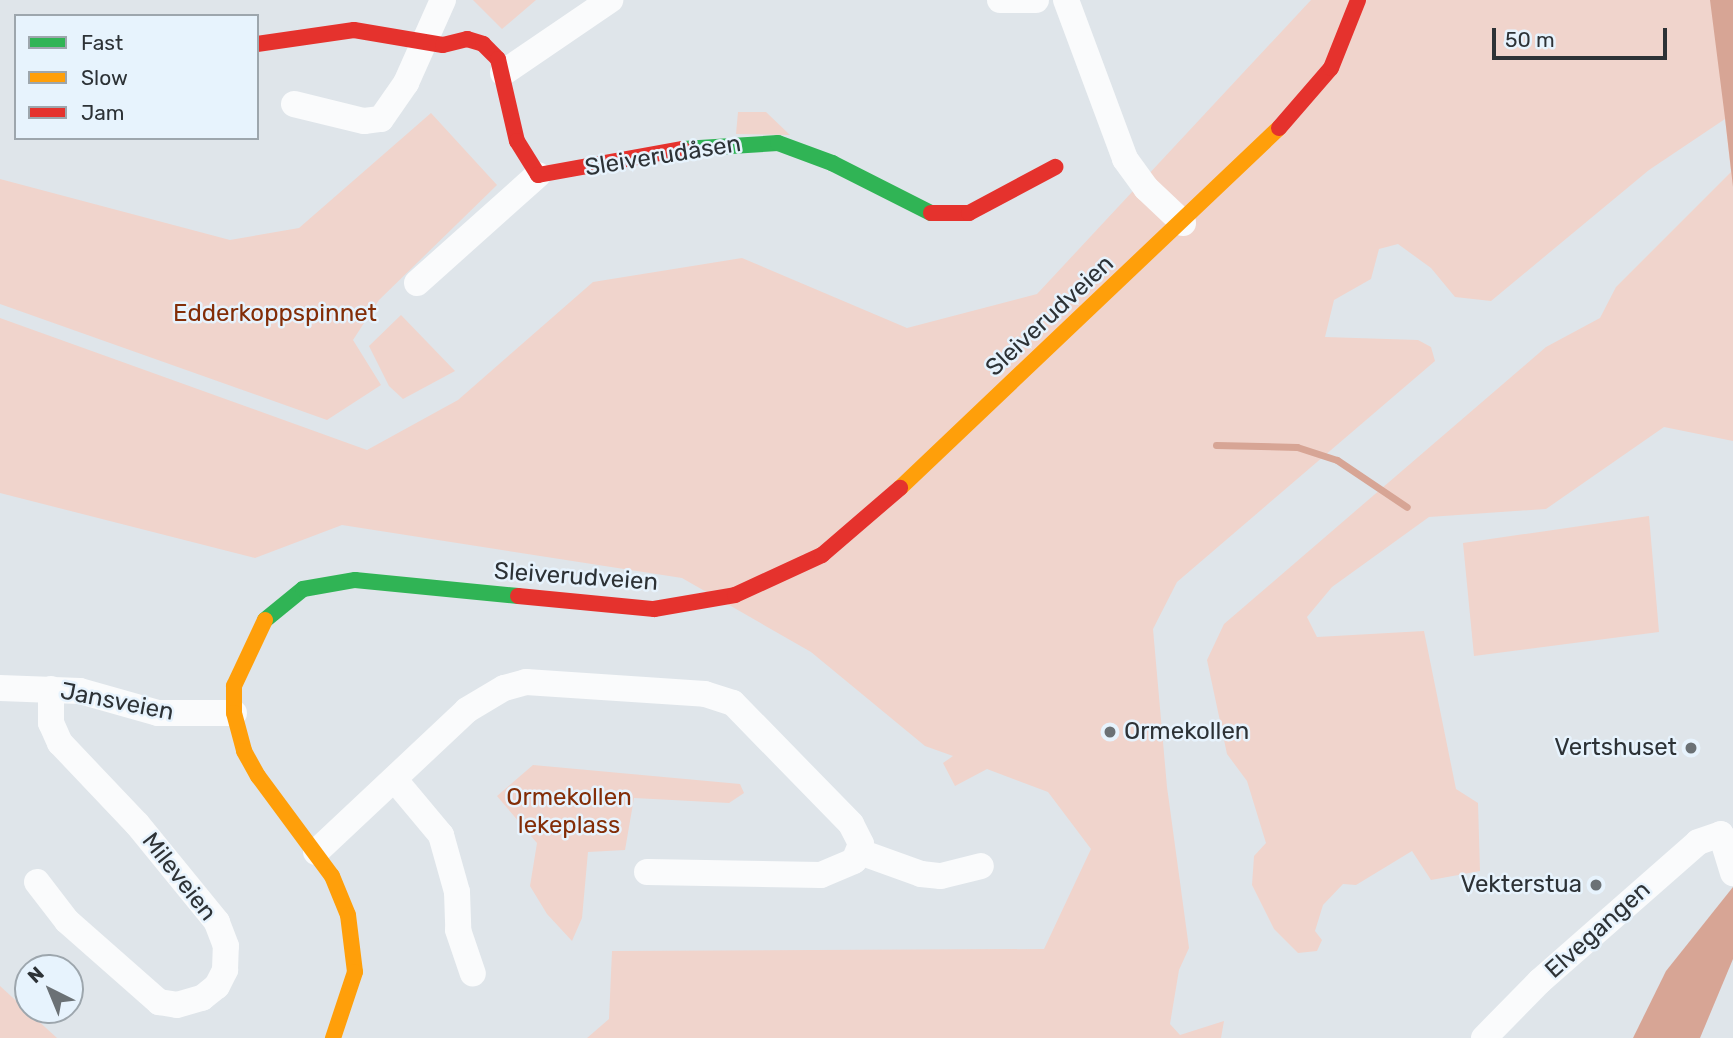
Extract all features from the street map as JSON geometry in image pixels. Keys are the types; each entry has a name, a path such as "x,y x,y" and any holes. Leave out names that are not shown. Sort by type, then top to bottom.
{"street":[{"path":"294,104 364,121 382,119 406,83 443,0"},
{"path":"503,73 610,0"},
{"path":"1000,0 1036,0"},
{"path":"1066,0 1125,159 1146,188 1183,223"},
{"name":"Sleiverudveien","path":"333,1038 355,972 354,941 341,897 316,852 258,776 244,751 234,713 234,686 262,622 303,589 326,582 395,583 654,609 735,595 822,555 862,524 1183,223 1300,108 1344,45 1358,0"},
{"path":"259,44 354,30 443,45 467,40 483,44 498,59 503,73 504,100 517,141 538,175 417,283"},
{"name":"Sleiverudåsen","path":"538,175 711,144 778,142 832,163 910,205 949,215 969,213 1055,166"},
{"path":"316,852 467,710 515,685 552,683 705,694 733,703 851,824 859,835 860,852"},
{"name":"Jansveien","path":"0,688 80,691 158,713 234,713"},
{"name":"Mileveien","path":"37,882 67,921 159,1002 177,1005 202,998 217,986 225,970 226,946 217,922 137,824 60,743 51,723 51,689"},
{"path":"395,779 424,812 445,847 457,892 458,930 473,974"},
{"name":"Elvegangen","path":"1484,1038 1681,855 1721,834 1731,869"},
{"path":"860,852 920,874 942,876 981,866"},
{"path":"647,872 821,875 840,869 860,852"}],"green space":[{"path":"473,0 536,0 502,29"},
{"path":"1311,0 1733,0 1733,441 1664,427 1546,509 1429,517 1332,587 1307,617 1317,637 1424,631 1456,789 1478,803 1480,871 1431,880 1412,851 1356,885 1343,884 1323,905 1315,931 1322,940 1317,951 1298,953 1274,929 1252,885 1254,856 1266,843 1247,781 1227,754 1207,660 1224,624 1546,347 1600,318 1616,287 1731,172 1725,119 1649,170 1491,301 1455,297 1431,268 1398,244 1379,249 1371,279 1334,300 1325,337 1418,340 1431,347 1435,361 1177,582 1153,629 1167,787 1189,948 1179,970 1170,1024 1180,1035 1224,1021 1221,1038 587,1038 609,1019 612,951 1044,949 1091,849 1048,792 987,769 955,786 943,763 953,756 925,746 811,652 682,578 342,525 255,558 0,493 0,318 367,450 458,400 593,282 742,258 907,328 1037,294"},
{"path":"738,112 766,112 790,135 736,134"},
{"name":"Edderkoppspinnet","path":"431,113 497,185 379,300 353,340 381,385 327,420 0,304 0,179 230,240 299,228"},
{"path":"401,315 455,371 403,399 389,386 369,346"},
{"path":"1649,516 1659,632 1474,656 1463,543"},
{"name":"Ormekollen lekeplass","path":"533,765 740,784 744,793 729,803 634,798 625,850 588,852 582,918 572,941 547,914 530,886 537,843 497,796"},
{"path":"0,986 14,999 14,1024 42,1024 57,1038 0,1038"}],"shaded area":[{"path":"1710,0 1733,0 1733,187 1725,118"},
{"path":"1733,887 1733,959 1700,1038 1633,1038 1666,971"}],"waterway":[{"path":"1216,445 1297,447 1337,460 1407,507"}],"traffic: fast":[{"path":"683,149 778,143 832,163 931,213"},
{"path":"265,620 303,589 355,580 518,596"}],"traffic: slow":[{"path":"900,488 1279,128"},
{"path":"265,620 234,686 234,713 244,751 258,776 332,876 348,915 355,972 333,1038"}],"traffic: jam":[{"path":"1279,128 1331,68 1358,0"},
{"path":"259,44 354,30 443,45 467,39 483,44 498,59 517,141 538,175 683,149"},
{"path":"931,213 969,213 1055,167"},
{"path":"518,596 654,609 735,595 822,555 900,488"}],"place":[{"name":"Ormekollen","path":"1110,732"},
{"name":"Vertshuset","path":"1691,748"},
{"name":"Vekterstua","path":"1596,885"}]}
